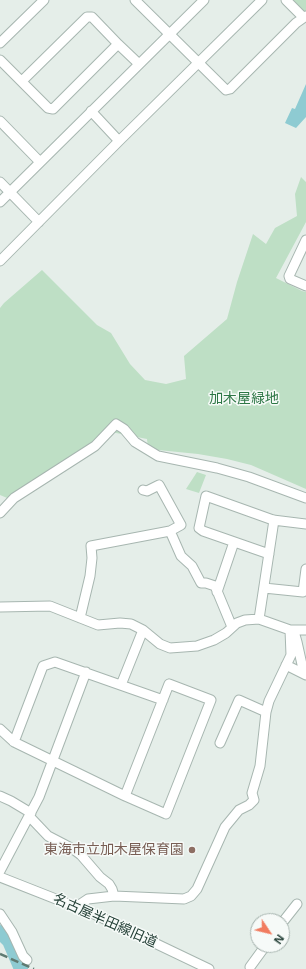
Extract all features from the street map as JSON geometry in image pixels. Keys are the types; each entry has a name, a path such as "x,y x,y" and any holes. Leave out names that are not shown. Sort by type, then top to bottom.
{"street":[{"path":"0,43 44,0"},
{"path":"135,0 226,90 230,89 304,16 286,0"},
{"path":"0,261 198,62 262,0"},
{"path":"0,202 170,34 198,2"},
{"path":"22,81 86,17 92,17 139,64"},
{"path":"0,60 48,108 53,109 118,44"},
{"path":"91,111 119,141"},
{"path":"0,121 40,162"},
{"path":"0,182 39,222"},
{"path":"306,240 289,276 290,279 306,286"},
{"path":"0,513 14,498 96,446 116,424 124,429 135,442 158,456 217,468 249,477 306,498"},
{"path":"80,618 90,576 92,558 91,546 170,531 181,525 159,485 147,491 143,490"},
{"path":"269,554 203,531 199,528 206,496 274,520 306,524"},
{"path":"259,619 274,520"},
{"path":"170,531 181,556 192,566 201,583 215,586 232,627"},
{"path":"217,592 234,542"},
{"path":"264,588 302,592 306,568"},
{"path":"0,607 50,606 98,625 120,623 132,624 143,630 160,644 170,648 197,646 214,640 226,633 237,623 245,620 259,619 290,630 306,630"},
{"path":"121,685 143,630"},
{"path":"76,907 88,899 114,896 180,900 188,898 194,893 225,827 236,813 254,800 252,793 260,766 266,712 269,701 291,655 290,630"},
{"path":"290,630 295,635 304,672"},
{"path":"14,742 43,666 55,662 163,700"},
{"path":"286,665 304,672"},
{"path":"0,871 30,815 44,785 86,672"},
{"path":"0,729 14,742 52,762 125,796 166,814 211,700 170,684 125,796"},
{"path":"220,743 239,700 266,712"},
{"path":"0,796 11,801 30,815 48,836 73,849 81,855 100,877 109,884 114,896"},
{"name":"名古屋半田線旧道","path":"0,876 94,914 209,969"},
{"path":"290,913 297,904"},
{"path":"0,914 12,932 23,956 28,960"},
{"path":"251,968 261,953"}],"green space":[{"path":"292,0 306,0 306,12 305,13"},
{"name":"加木屋緑地","path":"301,177 306,182 306,222 276,278 306,292 306,489 251,465 198,454 148,449 147,439 111,432 12,500 0,495 0,308 4,303 42,270 97,325 111,333 130,364 145,380 166,384 186,379 184,356 227,319 237,282 253,234 266,244 275,228 297,216 295,194"},
{"path":"197,472 206,475 199,493 186,489"}],"water":[{"path":"306,84 306,117 296,128 285,123 292,108 295,109"}],"waterway":[{"path":"0,932 9,941 21,969"}],"railway":[{"path":"0,954 34,969"}],"place":[{"name":"東海市立加木屋保育園","path":"192,850"}]}
